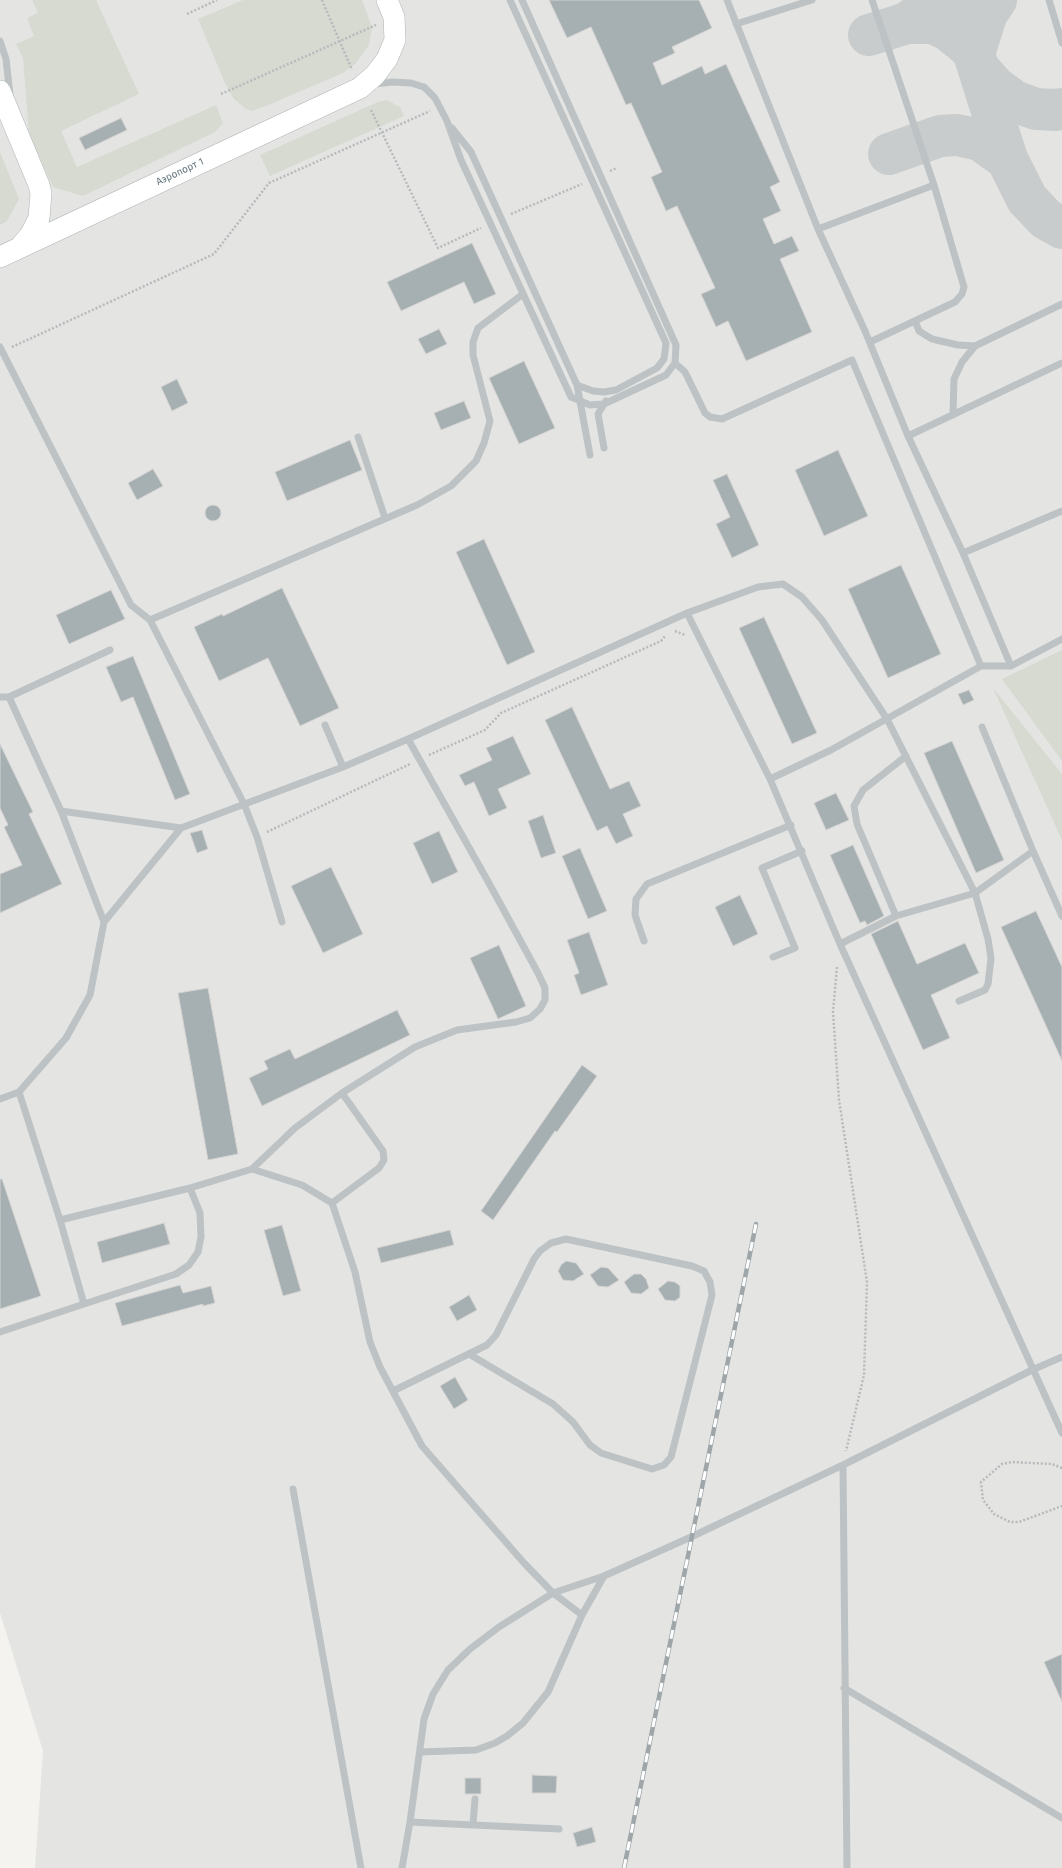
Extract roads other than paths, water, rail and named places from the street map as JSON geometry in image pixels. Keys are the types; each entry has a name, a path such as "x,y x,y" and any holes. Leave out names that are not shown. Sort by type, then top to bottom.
{"main road":[{"name":"Аэропорт 1","path":"0,257 381,67 392,50 395,40 390,8"},
{"path":"0,91 41,193 39,218 31,234 20,248"}],"lane":[{"path":"510,0 666,343 664,359 657,368 616,390 604,392 592,391 577,385"},
{"path":"522,0 602,175 676,345 677,354 675,363 666,375 604,404 590,406 571,397"},
{"path":"727,0 818,229 870,342 908,436 963,553 1011,666"},
{"path":"736,24 812,0"},
{"path":"870,342 956,302 962,294 964,287 934,186 872,0"},
{"path":"1049,0 1062,43"},
{"path":"0,41 6,59 14,123"},
{"path":"356,79 411,83 424,88 435,98 447,121 461,160 583,421"},
{"path":"0,103 14,123"},
{"path":"447,121 471,152 577,385 590,454"},
{"path":"818,229 934,186"},
{"path":"150,620 417,505 451,486 476,461 484,443 490,421 473,355 474,342 478,328 523,294"},
{"path":"953,415 954,379 962,362 975,346 1062,304"},
{"path":"915,321 919,331 932,338 958,345 975,346"},
{"path":"1,349 131,605 150,620 244,804 257,837 282,922"},
{"path":"675,363 685,372 705,413 710,417 722,419 852,360 981,666"},
{"path":"908,436 1062,363"},
{"path":"604,448 598,414 616,390"},
{"path":"358,437 385,518"},
{"path":"963,553 1062,510"},
{"path":"61,811 181,828 343,767 687,613 758,587 783,584 802,597 822,620 887,719 975,893 988,939 991,958 988,984 985,990 960,1001"},
{"path":"687,613 770,779 791,825 840,944 1032,1370 1062,1433"},
{"path":"770,779 831,750 981,666 1011,666 1062,640"},
{"path":"0,697 9,697 110,650"},
{"path":"9,697 61,811 104,922"},
{"path":"325,725 343,767"},
{"path":"982,727 1032,851 1062,916"},
{"path":"60,1220 190,1188 252,1169 295,1128 342,1093 415,1047 457,1030 516,1022 530,1018 540,1009 545,1000 545,988 531,960 408,739"},
{"path":"896,916 857,824 854,806 863,790 906,756"},
{"path":"644,941 635,915 636,899 647,884 791,825"},
{"path":"0,1099 19,1092 66,1038 90,995 104,922 181,828"},
{"path":"773,957 795,948 762,868 802,851"},
{"path":"840,944 896,916 975,893 1032,851"},
{"path":"19,1092 60,1220 84,1304"},
{"path":"332,1202 379,1168 384,1160 383,1151 342,1093"},
{"path":"252,1169 302,1185 332,1202 355,1272 370,1342 380,1367 422,1446 524,1563 553,1593 582,1615"},
{"path":"0,1332 176,1274 189,1265 198,1252 201,1237 200,1213 190,1188"},
{"path":"392,1391 487,1345 496,1335 534,1260 540,1251 551,1243 566,1239 692,1266 704,1271 710,1282 712,1295 671,1457 664,1465 652,1469 601,1454 590,1445 573,1422 553,1404 469,1354"},
{"path":"402,1868 424,1719 434,1694 448,1670 470,1649 500,1627 553,1593 604,1576 691,1537 843,1465 1032,1370 1062,1357"},
{"path":"843,1465 844,1688 847,1868"},
{"path":"293,1489 361,1868"},
{"path":"420,1752 476,1750 495,1743 507,1736 523,1723 548,1692 582,1615 604,1576"},
{"path":"844,1688 1062,1818"},
{"path":"472,1825 475,1799"},
{"path":"410,1822 559,1829"}],"railway":[{"path":"624,1868 756,1224"}]}
